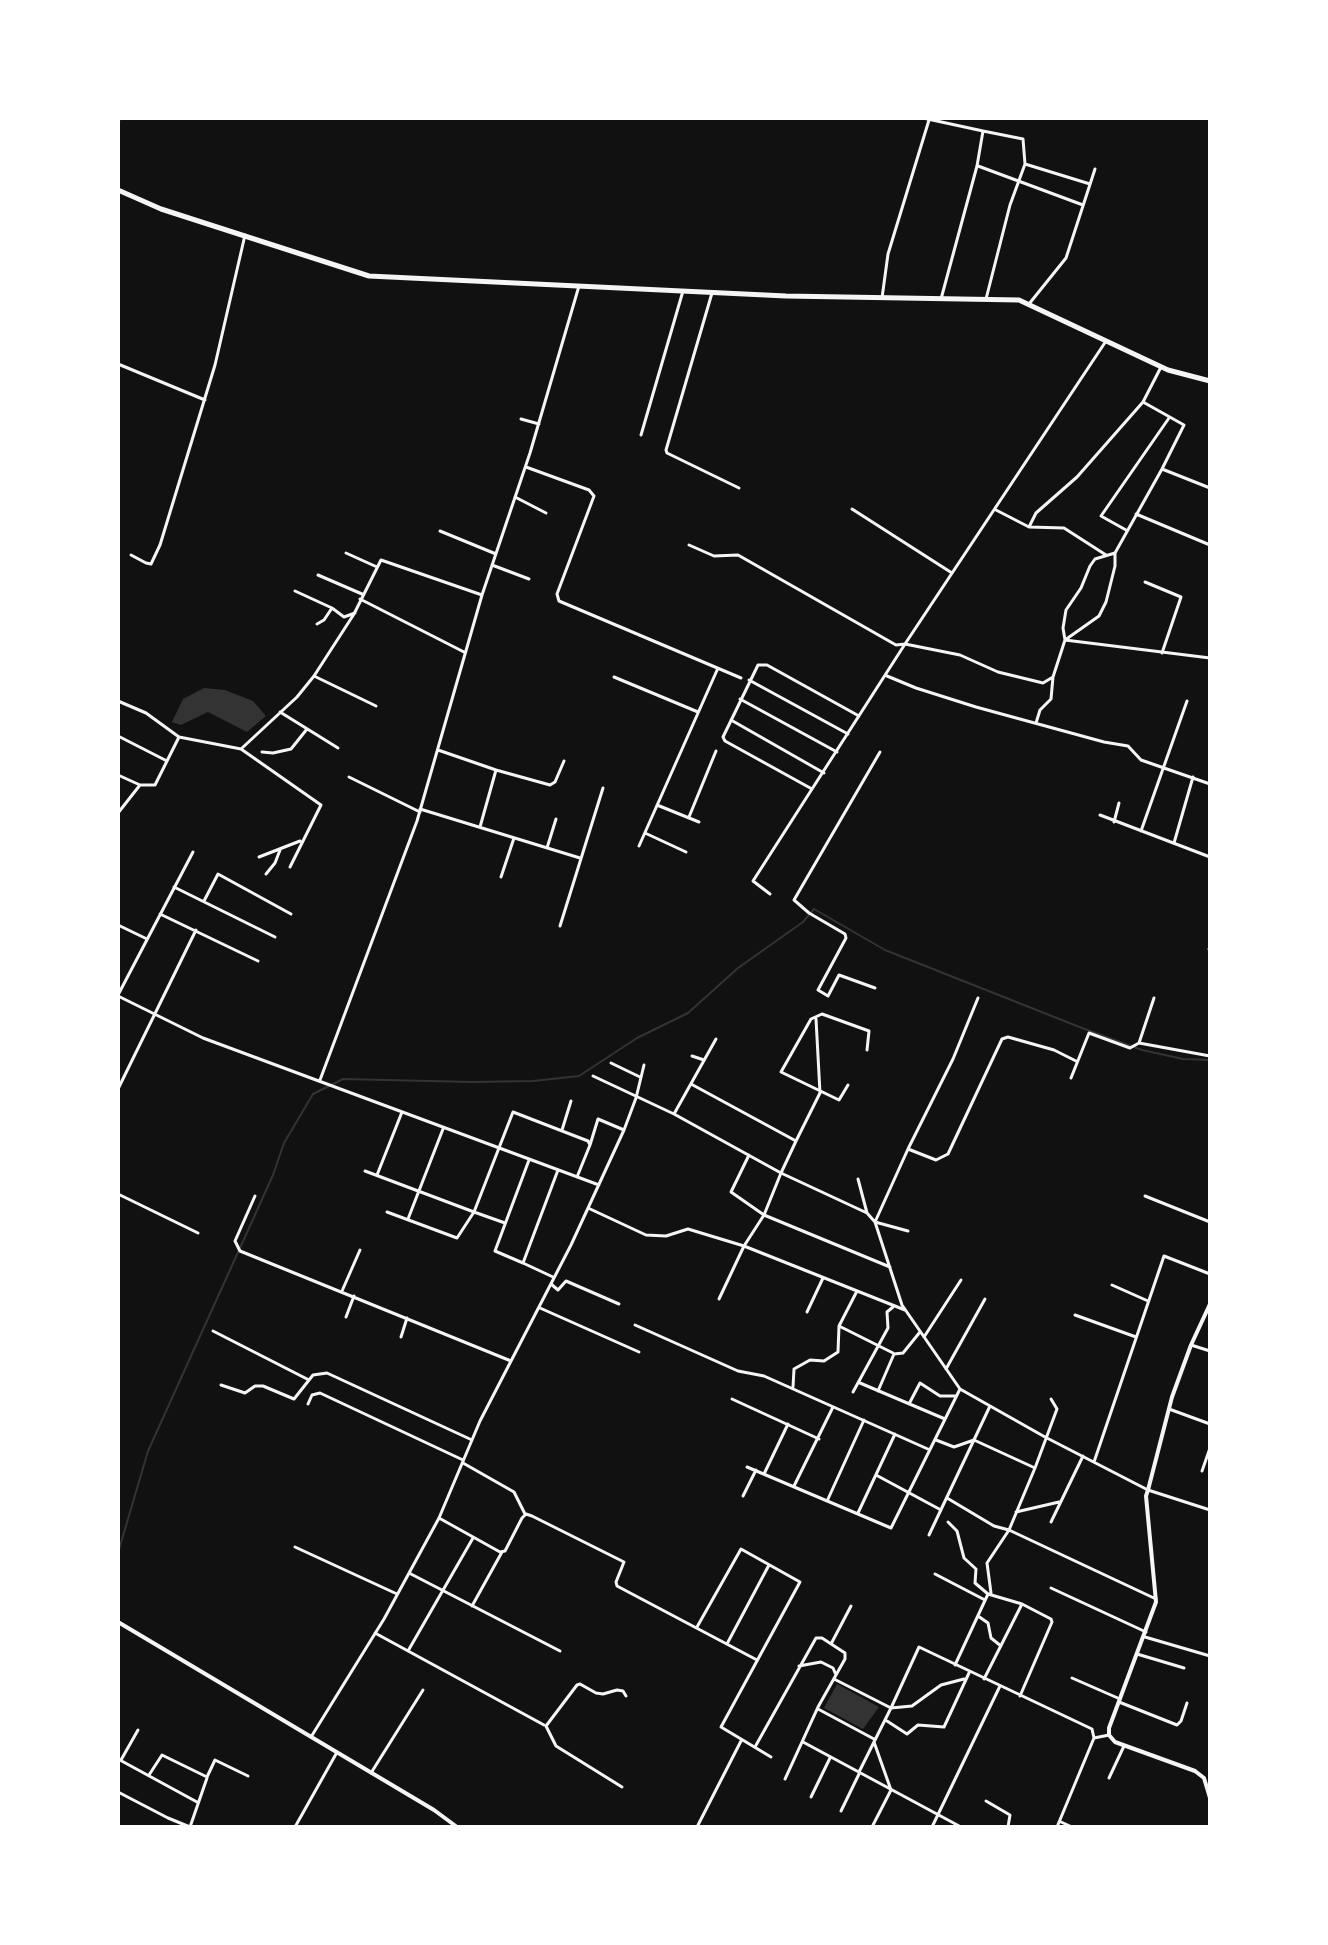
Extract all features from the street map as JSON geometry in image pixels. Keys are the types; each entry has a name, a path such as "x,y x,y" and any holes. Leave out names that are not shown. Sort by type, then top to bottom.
{"main road":[{"path":"120,191 161,209 369,276 712,293 1019,300 1161,367 1210,381"},
{"path":"1210,1304 1191,1345 1169,1409 1146,1496 1156,1599 1109,1728 1109,1735 1124,1746 1182,1765 1204,1778 1210,1798"},
{"path":"118,1622 457,1827"}],"street":[{"path":"923,118 1023,139 1025,164 986,299"},
{"path":"882,298 888,254 929,119"},
{"path":"941,299 977,166 983,131"},
{"path":"1025,164 1090,184"},
{"path":"977,166 1083,205"},
{"path":"1029,304 1066,258 1095,169"},
{"path":"131,555 146,563 154,561 205,400 245,235"},
{"path":"320,1081 420,811 482,595 526,467 579,286"},
{"path":"641,435 683,291"},
{"path":"712,293 666,450 739,488"},
{"path":"770,894 753,881 905,644 1106,341"},
{"path":"118,364 205,400"},
{"path":"1029,527 1036,513 1077,477 1143,402 1161,367"},
{"path":"1065,640 1099,616 1106,602 1115,553 1184,425 1143,402"},
{"path":"1126,530 1101,516 1169,418"},
{"path":"521,419 539,424"},
{"path":"526,467 589,490 594,496 557,594 559,601 741,678"},
{"path":"1162,469 1210,488"},
{"path":"515,497 546,513"},
{"path":"852,509 952,573"},
{"path":"996,510 1029,527 1064,528 1106,555"},
{"path":"1136,514 1210,545"},
{"path":"440,531 496,554"},
{"path":"689,545 714,556 738,555 896,645 960,655 998,672 1043,683 1053,677"},
{"path":"346,553 377,567"},
{"path":"1036,723 1040,710 1051,699 1053,677 1065,640 1066,610 1095,559 1115,553"},
{"path":"241,749 314,676 355,613 381,560 482,595"},
{"path":"492,565 529,579"},
{"path":"318,575 465,652"},
{"path":"1145,582 1181,597 1162,653"},
{"path":"295,591 344,617 355,613"},
{"path":"317,624 332,608"},
{"path":"1065,640 1210,658"},
{"path":"812,789 725,741 723,733 758,665 762,663 860,716"},
{"path":"639,846 718,668"},
{"path":"314,676 376,706"},
{"path":"887,676 916,688 1036,723 1128,746 1137,757 1210,784"},
{"path":"614,677 698,712"},
{"path":"749,680 848,734"},
{"path":"740,699 837,752"},
{"path":"118,701 146,713 179,737 241,749 321,805 290,867"},
{"path":"1141,831 1187,701"},
{"path":"280,712 338,748"},
{"path":"731,720 824,773"},
{"path":"262,752 291,749 307,729"},
{"path":"118,736 167,761"},
{"path":"118,775 140,785 155,785 179,737"},
{"path":"438,750 550,785 555,782 564,761"},
{"path":"689,817 716,751"},
{"path":"875,988 839,975 828,996 818,990 846,938 845,934 794,900 880,752"},
{"path":"480,828 496,770"},
{"path":"349,777 420,811 580,858"},
{"path":"1173,843 1193,777"},
{"path":"118,813 140,785"},
{"path":"560,926 603,788"},
{"path":"1114,822 1119,803"},
{"path":"657,805 699,822"},
{"path":"1100,815 1210,857"},
{"path":"547,848 556,819"},
{"path":"645,833 686,852"},
{"path":"501,877 514,838"},
{"path":"259,857 301,841"},
{"path":"266,874 280,850"},
{"path":"193,852 118,996 203,1038 599,1185"},
{"path":"204,901 218,874 291,914"},
{"path":"174,887 275,937"},
{"path":"160,914 258,961"},
{"path":"118,925 147,940"},
{"path":"118,1089 196,930"},
{"path":"875,1222 953,1059 978,998"},
{"path":"1137,1044 1154,998"},
{"path":"848,1085 839,1100 781,1072 811,1019 822,1014 869,1031 867,1050"},
{"path":"719,1299 744,1246 764,1215 820,1093 816,1017"},
{"path":"1071,1078 1089,1033 1130,1048 1137,1044 1210,1056"},
{"path":"908,1149 936,1160 948,1154 1002,1039 1008,1037 1054,1050 1076,1061"},
{"path":"674,1114 716,1039"},
{"path":"692,1056 704,1060"},
{"path":"611,1063 641,1077"},
{"path":"311,1737 375,1633 439,1518 472,1440 624,1130 644,1065"},
{"path":"593,1076 674,1114 781,1173 867,1213 875,1222 905,1310 960,1389 1148,1490 1210,1510"},
{"path":"691,1084 796,1141"},
{"path":"562,1130 571,1101"},
{"path":"377,1176 402,1112"},
{"path":"387,1212 457,1238 474,1212 513,1112 588,1141 590,1145"},
{"path":"577,1177 598,1119 624,1130"},
{"path":"408,1219 443,1127"},
{"path":"749,1155 731,1192 764,1215 890,1267"},
{"path":"529,1159 495,1252 554,1278"},
{"path":"523,1263 558,1170"},
{"path":"365,1171 505,1223"},
{"path":"858,1179 867,1213"},
{"path":"118,1194 198,1233"},
{"path":"255,1196 237,1233 235,1241 239,1249 511,1361"},
{"path":"1145,1196 1210,1222"},
{"path":"588,1208 646,1235 666,1236 688,1229 744,1246 905,1310"},
{"path":"875,1222 908,1231"},
{"path":"342,1291 360,1250"},
{"path":"1094,1462 1164,1256 1210,1274"},
{"path":"807,1312 823,1278"},
{"path":"924,1337 961,1280"},
{"path":"551,1284 558,1290 566,1281 619,1304"},
{"path":"1112,1285 1148,1301"},
{"path":"793,1389 794,1369 810,1360 824,1361 838,1352 839,1326 857,1291"},
{"path":"346,1317 354,1296"},
{"path":"946,1369 985,1299"},
{"path":"853,1392 888,1328 887,1312 895,1306"},
{"path":"539,1308 639,1352"},
{"path":"1075,1315 1136,1337"},
{"path":"401,1337 407,1318"},
{"path":"635,1325 738,1371 764,1376 930,1450"},
{"path":"839,1326 894,1354 903,1353 920,1332"},
{"path":"213,1331 309,1380"},
{"path":"1191,1345 1210,1351"},
{"path":"878,1391 894,1354"},
{"path":"221,1385 245,1393 255,1386 263,1386 294,1399 313,1375 327,1373 472,1440"},
{"path":"859,1383 945,1419"},
{"path":"909,1404 920,1383 940,1396 957,1396"},
{"path":"747,1467 891,1528 960,1389"},
{"path":"308,1404 312,1395 320,1393 463,1460 463,1463 514,1492 526,1514 624,1562 617,1586 757,1660"},
{"path":"732,1399 819,1439"},
{"path":"955,1665 990,1593 987,1563 1009,1530 1057,1409 1051,1399"},
{"path":"794,1486 833,1406"},
{"path":"929,1535 990,1406"},
{"path":"1169,1409 1210,1424"},
{"path":"828,1499 864,1420"},
{"path":"764,1474 788,1424"},
{"path":"858,1513 895,1434"},
{"path":"935,1440 954,1447 974,1440 1035,1468"},
{"path":"1202,1471 1210,1448"},
{"path":"1051,1522 1083,1456"},
{"path":"743,1496 756,1470"},
{"path":"876,1475 941,1510"},
{"path":"947,1498 994,1526 1009,1530 1156,1599"},
{"path":"1016,1512 1061,1501"},
{"path":"472,1606 526,1514"},
{"path":"439,1518 502,1552"},
{"path":"948,1522 957,1531 964,1558 976,1569 988,1570"},
{"path":"408,1651 473,1538"},
{"path":"295,1547 397,1594"},
{"path":"697,1627 741,1549 800,1582 720,1729 771,1757"},
{"path":"728,1642 769,1565"},
{"path":"976,1569 975,1583 990,1593 1022,1604 1051,1619 1020,1696"},
{"path":"409,1573 560,1651"},
{"path":"935,1574 985,1600"},
{"path":"1051,1588 1145,1634 1210,1656"},
{"path":"984,1679 1022,1604"},
{"path":"831,1644 851,1606"},
{"path":"978,1616 988,1623 991,1638 1001,1646"},
{"path":"375,1633 546,1726 556,1746 622,1787"},
{"path":"755,1747 816,1638 822,1638 846,1656 785,1779"},
{"path":"841,1811 919,1647 1092,1729 1094,1738 1057,1827"},
{"path":"1137,1654 1184,1668"},
{"path":"799,1666 821,1662 833,1668 835,1677 891,1708 912,1706 941,1685 966,1679"},
{"path":"885,1720 907,1734 918,1725 944,1727 969,1673"},
{"path":"1072,1678 1177,1725 1187,1703"},
{"path":"546,1726 577,1685 603,1694 623,1691 626,1696"},
{"path":"932,1827 1000,1686"},
{"path":"371,1773 423,1690"},
{"path":"818,1709 875,1741 891,1790 872,1827"},
{"path":"138,1730 120,1759 197,1802"},
{"path":"1094,1738 1109,1735"},
{"path":"697,1827 741,1741"},
{"path":"803,1742 961,1827"},
{"path":"1109,1778 1124,1746"},
{"path":"295,1827 337,1753"},
{"path":"149,1775 162,1755 207,1777"},
{"path":"811,1797 830,1758"},
{"path":"118,1792 190,1827 215,1760 248,1776"},
{"path":"1204,1778 1210,1774"},
{"path":"986,1801 1010,1815 1008,1827"},
{"path":"1060,1821 1072,1827"}],"shaded area":[{"path":"204,688 225,690 253,701 266,716 247,732 208,712 181,725 172,722 183,699"},
{"path":"837,1684 879,1707 863,1729 824,1708"}],"waterway":[{"path":"118,1553 148,1451 273,1175 284,1143 313,1094 343,1079 472,1082 533,1081 579,1076 637,1038 688,1013 738,968 803,922 814,909 885,950 1082,1028 1142,1050 1183,1059 1210,1060"}]}
